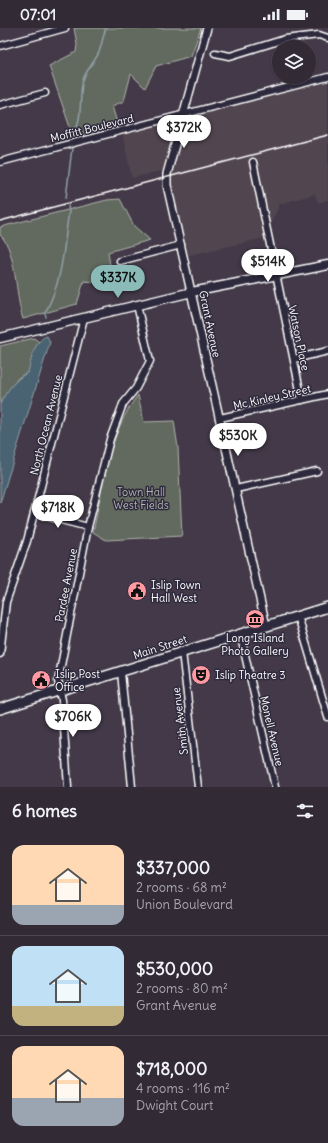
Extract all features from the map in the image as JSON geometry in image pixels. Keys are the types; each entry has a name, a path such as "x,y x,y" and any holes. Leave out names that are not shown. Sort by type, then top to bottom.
{"main road":[{"path":"0,338 192,292 328,265"},
{"name":"Main Street","path":"0,709 121,672 240,633 328,607"}],"street":[{"path":"0,46 65,28"},
{"name":"Grant Avenue","path":"207,28 167,174 167,185 266,626"},
{"path":"215,53 230,56 285,39 319,35 328,38"},
{"name":"Moffitt Boulevard","path":"0,160 328,78"},
{"path":"0,105 45,93"},
{"name":"Watson Place","path":"254,162 302,400"},
{"path":"120,261 181,245"},
{"name":"Pardee Avenue","path":"68,787 58,681 88,527 110,439 123,404 136,388 150,361 137,305"},
{"name":"North Ocean Avenue","path":"0,654 6,602 27,541 84,318"},
{"path":"294,359 328,351"},
{"name":"Mc Kinley Street","path":"220,418 328,394"},
{"path":"236,489 317,471"},
{"path":"34,513 88,527"},
{"path":"298,616 328,717"},
{"name":"Monell Avenue","path":"240,633 274,787"},
{"name":"Smith Avenue","path":"182,652 198,787"},
{"path":"121,672 132,787"}],"shaded area":[{"path":"328,81 328,200 318,203 315,194 280,204 264,238 182,257 165,170 132,178 122,134"}],"green space":[{"path":"74,28 201,28 191,56 156,66 145,88 131,74 124,101 112,106 118,126 73,136 49,66 76,52 77,44"},
{"path":"120,199 134,226 150,240 108,252 112,278 104,283 84,281 77,304 23,319 20,310 13,262 6,242 0,235 0,227 107,200"},
{"path":"34,338 39,342 28,372 18,378 0,404 0,346"},
{"name":"Town Hall West Fields","path":"138,395 144,422 174,421 178,448 182,536 106,540 93,532 104,479 113,443 128,410"}],"water":[{"path":"47,336 50,342 0,503 0,404 11,386 28,372 36,346 43,338"}],"waterway":[{"path":"72,138 78,124 83,79 99,52 106,28"},
{"path":"66,198 72,148"},
{"path":"46,317 45,313 56,287 62,263 69,211 68,206"}],"railway":[{"path":"0,221 328,135"}],"place":[{"name":"Islip Town Hall West","path":"137,591"},
{"name":"Long Island Photo Gallery","path":"255,619"},
{"name":"Islip Theatre 3","path":"201,675"},
{"name":"Islip Post Office","path":"41,680"}]}
